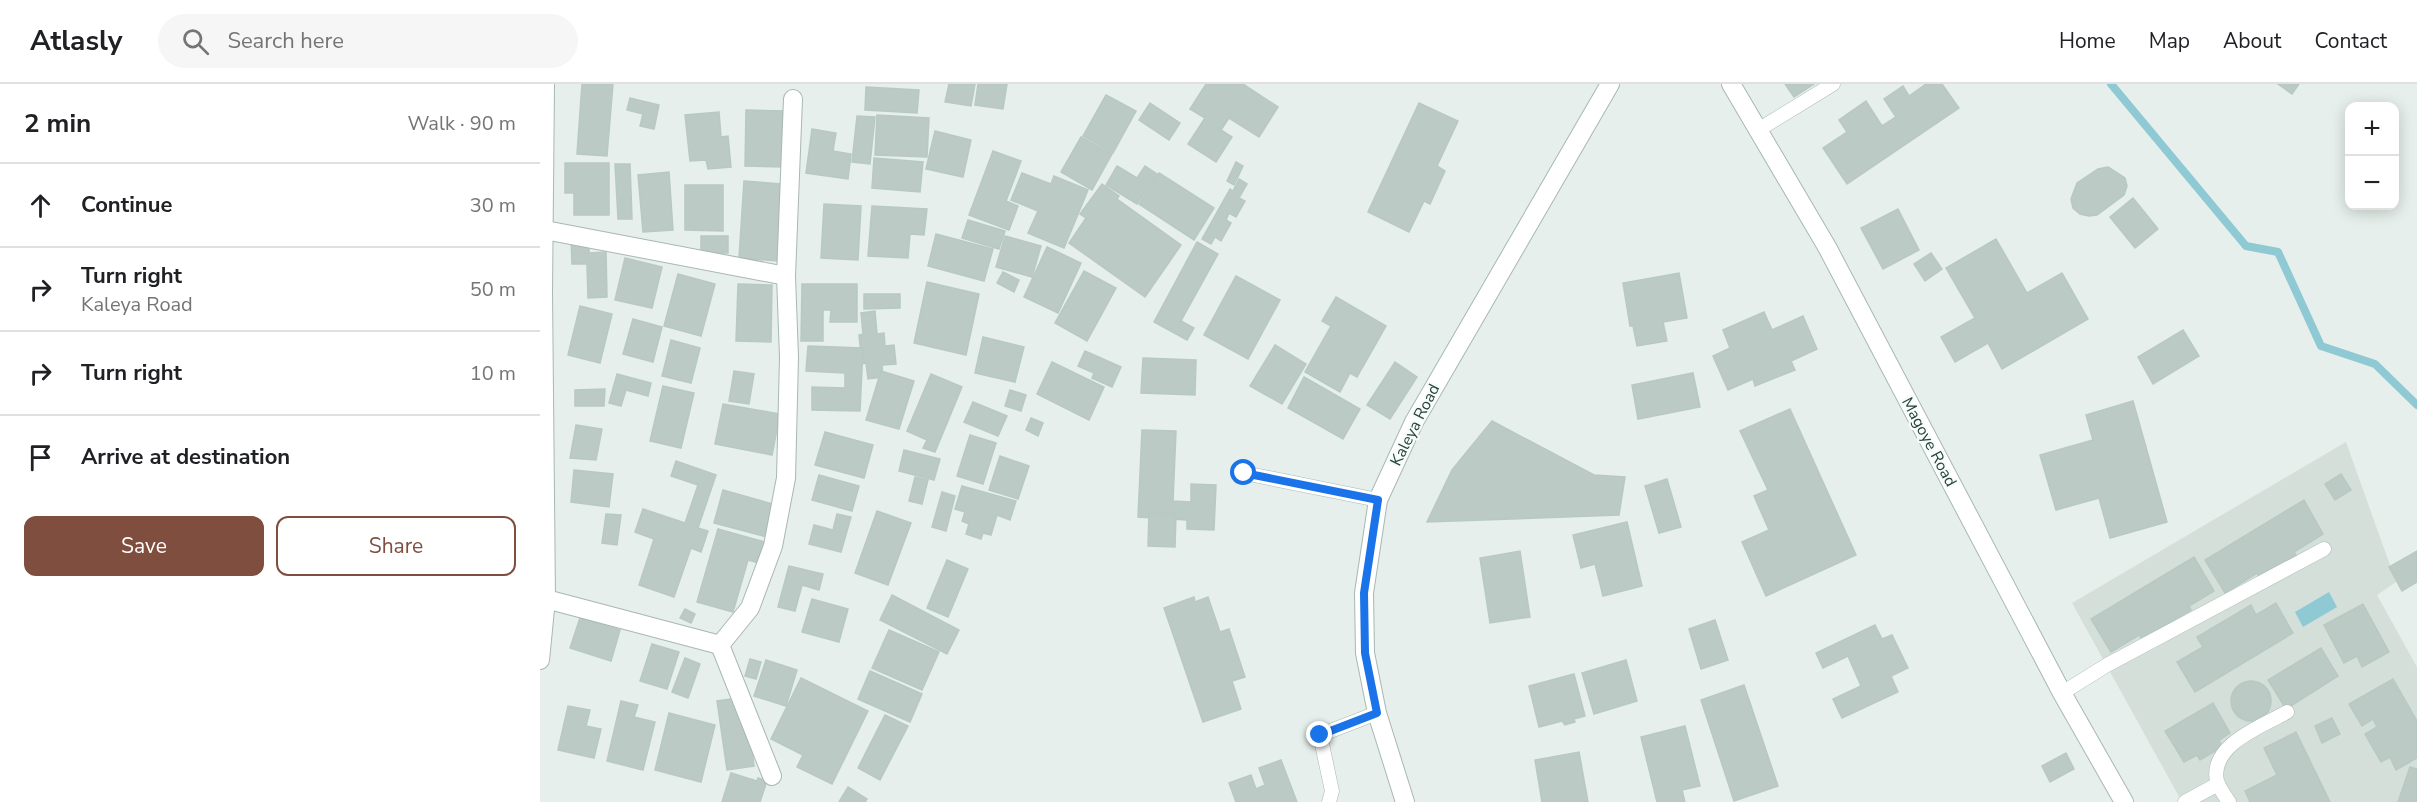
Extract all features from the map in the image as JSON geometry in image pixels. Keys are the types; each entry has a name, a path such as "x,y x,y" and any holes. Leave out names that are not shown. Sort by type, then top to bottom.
{"street":[{"path":"540,660 541,631 546,599 542,229 545,84"},
{"name":"Kaleya Road","path":"1405,802 1377,713 1365,653 1364,593 1378,500 1414,423 1610,84"},
{"name":"Magoye Road","path":"1731,84 1827,247 2062,693 2124,802"},
{"path":"720,645 750,608 773,546 786,478 789,357 786,276 793,99"},
{"path":"542,229 786,276"},
{"path":"546,599 720,645"},
{"path":"720,645 772,776"}],"lane":[{"path":"1758,130 1833,84"},
{"path":"1244,473 1378,500"},
{"path":"2062,693 2107,665 2324,549"},
{"path":"2229,802 2218,784 2217,777 2222,754 2230,744 2287,712"},
{"path":"1329,802 1332,791 1320,735 1377,713"},
{"path":"2185,802 2218,784"}],"shaded area":[{"path":"2346,442 2396,582 2377,595 2417,667 2417,802 2182,802 2072,603"}],"water":[{"path":"2329,592 2337,607 2303,627 2295,612"}],"building":[{"path":"582,84 613,84 607,156 577,154"},
{"path":"949,84 975,84 971,106 945,102"},
{"path":"978,84 1007,84 1003,109 975,105"},
{"path":"1206,84 1243,84 1278,107 1259,137 1229,118 1221,130 1232,137 1216,162 1188,144 1205,118 1190,109"},
{"path":"1785,84 1814,84 1794,97"},
{"path":"1926,84 1942,84 1959,108 1847,184 1823,148 1847,132 1839,120 1866,101 1882,126 1896,117 1884,99 1903,86 1909,96"},
{"path":"2278,84 2299,84 2292,94"},
{"path":"866,87 919,90 917,113 865,110"},
{"path":"1106,95 1136,111 1113,153 1083,136"},
{"path":"630,98 659,105 654,129 640,126 643,114 627,110"},
{"path":"1150,103 1180,123 1169,140 1139,120"},
{"path":"1419,103 1458,121 1437,166 1445,171 1430,204 1424,201 1409,232 1368,212"},
{"path":"746,110 785,111 784,167 745,166"},
{"path":"719,112 721,137 728,136 731,167 708,169 706,160 690,161 685,115"},
{"path":"877,115 929,118 927,157 875,155"},
{"path":"857,116 875,117 870,164 852,162"},
{"path":"812,129 836,133 833,151 851,154 848,179 806,173"},
{"path":"935,131 971,140 963,177 926,169"},
{"path":"1081,137 1112,154 1092,190 1061,172"},
{"path":"993,151 1021,161 1006,201 1018,206 1009,230 969,215"},
{"path":"874,158 923,162 920,192 872,188"},
{"path":"1236,162 1243,166 1234,185 1227,181"},
{"path":"565,163 609,163 609,215 574,215 574,193 565,193"},
{"path":"615,164 630,164 632,219 618,219"},
{"path":"1117,166 1137,178 1145,166 1157,174 1137,204 1106,185"},
{"path":"2108,167 2125,178 2127,186 2124,195 2097,215 2080,214 2073,208 2071,199 2077,183 2098,169"},
{"path":"669,172 673,230 643,232 638,175"},
{"path":"1022,173 1051,184 1054,176 1088,190 1064,248 1028,233 1038,211 1011,200"},
{"path":"1159,173 1214,208 1194,240 1139,204"},
{"path":"1239,179 1247,184 1239,198 1245,201 1236,217 1229,213 1226,220 1231,223 1221,241 1215,237 1211,244 1202,239 1230,189 1233,191"},
{"path":"744,181 782,184 777,261 739,258"},
{"path":"1102,184 1119,196 1117,199 1181,245 1145,297 1069,243 1086,218 1080,214"},
{"path":"685,185 723,185 723,231 685,230"},
{"path":"2133,198 2158,229 2135,248 2110,217"},
{"path":"824,204 861,206 858,260 821,258"},
{"path":"872,206 927,209 924,235 910,234 908,258 868,256"},
{"path":"1898,209 1919,250 1883,269 1861,228"},
{"path":"968,220 1005,231 999,249 962,238"},
{"path":"936,234 993,249 984,281 928,266"},
{"path":"701,236 728,236 728,253 701,253"},
{"path":"1005,236 1041,246 1032,277 996,267"},
{"path":"571,239 589,239 589,253 606,252 607,297 588,298 587,264 572,264"},
{"path":"1996,239 2027,293 2062,273 2088,319 2002,369 1988,343 1955,362 1941,337 1975,318 1946,268"},
{"path":"1197,242 1218,254 1181,321 1194,328 1187,340 1154,322"},
{"path":"1047,247 1081,263 1058,313 1024,297"},
{"path":"1931,253 1942,269 1925,281 1914,264"},
{"path":"625,258 662,267 652,308 615,300"},
{"path":"1084,271 1116,288 1087,341 1055,323"},
{"path":"1003,272 1019,280 1014,292 997,283"},
{"path":"1679,273 1687,318 1663,322 1667,341 1637,346 1633,326 1630,326 1623,283"},
{"path":"678,274 715,284 701,336 664,326"},
{"path":"1236,276 1280,300 1248,359 1204,335"},
{"path":"927,282 979,294 966,355 914,343"},
{"path":"738,284 772,285 771,342 736,341"},
{"path":"802,284 857,284 857,322 830,322 831,310 823,310 823,341 801,341"},
{"path":"864,294 900,294 900,308 864,309"},
{"path":"1336,297 1386,326 1357,377 1350,373 1340,392 1305,372 1331,326 1322,321"},
{"path":"580,306 612,314 600,363 568,355"},
{"path":"875,311 877,334 884,333 885,346 894,345 896,364 882,365 883,377 868,379 866,363 862,364 859,335 863,334 861,313"},
{"path":"1764,312 1772,330 1803,316 1817,349 1791,361 1795,370 1755,386 1753,379 1728,390 1713,356 1730,348 1723,330"},
{"path":"633,319 662,327 653,362 623,354"},
{"path":"2183,330 2199,356 2153,384 2138,357"},
{"path":"983,337 1024,347 1015,382 975,373"},
{"path":"671,340 700,348 691,383 662,376"},
{"path":"1275,345 1306,364 1282,404 1250,386"},
{"path":"808,346 863,348 860,411 812,410 812,387 845,388 845,373 806,371"},
{"path":"1085,351 1121,367 1112,387 1092,378 1094,373 1078,366"},
{"path":"1143,358 1196,360 1195,395 1141,393"},
{"path":"1052,362 1104,387 1089,420 1037,394"},
{"path":"1395,362 1417,377 1390,419 1367,405"},
{"path":"734,371 754,374 749,404 729,401"},
{"path":"881,371 914,381 899,429 866,420"},
{"path":"1693,373 1700,407 1638,419 1632,385"},
{"path":"617,374 651,383 648,396 626,390 621,406 609,403"},
{"path":"931,374 962,387 935,452 923,448 927,440 907,431"},
{"path":"1304,377 1360,409 1343,439 1288,408"},
{"path":"663,386 694,393 681,448 650,441"},
{"path":"605,389 604,406 575,406 575,390"},
{"path":"1010,390 1026,395 1021,411 1005,406"},
{"path":"2133,401 2167,522 2110,538 2099,498 2056,510 2040,455 2093,440 2086,415"},
{"path":"973,402 1007,416 998,436 964,422"},
{"path":"723,404 780,414 772,455 715,444"},
{"path":"1790,409 1856,555 1766,596 1742,542 1769,530 1754,496 1768,490 1740,431"},
{"path":"1031,418 1043,423 1038,436 1026,430"},
{"path":"1492,421 1594,475 1625,477 1619,515 1427,522 1452,470"},
{"path":"576,425 602,429 596,460 570,458"},
{"path":"1142,430 1176,431 1173,501 1191,502 1191,484 1216,485 1214,530 1187,529 1187,520 1138,517"},
{"path":"825,432 873,445 864,478 815,465"},
{"path":"970,435 996,443 983,484 957,476"},
{"path":"904,450 940,459 934,480 899,471"},
{"path":"1000,456 1029,466 1018,499 989,490"},
{"path":"676,461 716,475 698,528 708,531 701,552 691,548 674,597 639,585 654,539 635,532 643,509 685,523 698,485 671,476"},
{"path":"574,470 613,474 609,507 571,502"},
{"path":"2341,474 2351,490 2335,500 2325,484"},
{"path":"819,475 859,486 852,511 812,500"},
{"path":"915,477 928,480 922,504 909,501"},
{"path":"1667,479 1681,527 1659,533 1645,486"},
{"path":"962,486 1016,501 1010,520 997,515 991,535 983,533 981,539 966,534 969,524 962,521 965,512 955,509"},
{"path":"723,490 776,505 767,537 714,523"},
{"path":"942,492 955,496 946,531 932,527"},
{"path":"2304,500 2323,534 2294,552 2297,557 2260,578 2257,573 2225,593 2205,560"},
{"path":"877,511 911,523 888,585 855,573"},
{"path":"1149,513 1176,514 1175,547 1148,546"},
{"path":"606,514 621,515 617,545 602,543"},
{"path":"837,514 851,517 841,552 809,544 814,525 833,530"},
{"path":"1627,522 1642,586 1603,596 1595,564 1581,568 1573,535"},
{"path":"718,529 765,542 759,563 748,560 733,612 697,602"},
{"path":"1520,551 1530,617 1490,623 1480,558"},
{"path":"2417,551 2417,582 2402,591 2389,567"},
{"path":"2194,557 2214,591 2189,606 2191,610 2142,639 2139,635 2111,652 2091,619"},
{"path":"947,560 968,569 948,617 927,608"},
{"path":"789,566 823,574 819,590 802,585 795,611 778,607"},
{"path":"892,595 959,630 947,654 880,620"},
{"path":"1194,597 1195,602 1208,597 1220,632 1229,629 1245,677 1232,681 1241,709 1203,722 1164,608"},
{"path":"812,599 848,609 839,642 802,632"},
{"path":"2276,603 2293,633 2195,692 2177,662 2203,647 2197,637 2251,605 2256,615"},
{"path":"2363,604 2389,652 2362,667 2357,656 2344,663 2324,625"},
{"path":"685,609 695,614 691,623 680,618"},
{"path":"580,618 620,630 611,661 570,648"},
{"path":"1715,620 1728,660 1701,669 1689,629"},
{"path":"1875,625 1882,639 1892,635 1908,668 1891,676 1898,692 1842,718 1833,699 1861,686 1848,656 1823,668 1816,653"},
{"path":"889,630 939,652 922,690 872,668"},
{"path":"652,644 679,652 667,689 640,681"},
{"path":"2321,648 2338,676 2286,709 2268,680"},
{"path":"685,658 700,664 688,698 672,692"},
{"path":"750,659 761,662 756,679 745,676"},
{"path":"766,660 797,670 786,706 754,696"},
{"path":"1626,660 1637,701 1594,714 1582,673"},
{"path":"870,671 922,694 910,722 858,699"},
{"path":"1574,674 1585,716 1565,725 1562,721 1539,727 1529,686"},
{"path":"801,678 868,711 832,784 797,767 803,755 771,739"},
{"path":"2393,679 2417,721 2417,758 2396,770 2390,757 2381,762 2365,734 2377,727 2373,719 2362,726 2349,704"},
{"path":"2251,681 2265,687 2271,701 2265,715 2251,721 2237,715 2231,701 2237,687"},
{"path":"1744,685 1778,786 1734,801 1701,700"},
{"path":"738,698 742,728 749,727 754,766 727,770 717,701"},
{"path":"621,701 638,705 634,717 655,722 643,770 607,761"},
{"path":"2213,703 2230,733 2219,740 2222,747 2200,760 2197,755 2184,762 2165,731"},
{"path":"568,706 590,710 586,726 601,729 594,758 558,750"},
{"path":"669,713 715,725 701,782 655,770"},
{"path":"885,715 908,726 880,780 858,768"},
{"path":"2332,718 2340,734 2322,743 2315,726"},
{"path":"1685,726 1700,786 1682,790 1685,802 1657,802 1641,737"},
{"path":"2296,732 2330,802 2250,802 2245,791 2277,775 2264,748"},
{"path":"1579,752 1588,802 1542,802 1535,760"},
{"path":"2066,753 2074,769 2050,782 2042,766"},
{"path":"1281,760 1297,802 1236,802 1229,783 1251,775 1256,789 1265,785 1259,768"},
{"path":"2410,767 2417,769 2417,802 2398,802"},
{"path":"731,773 757,781 758,778 767,781 760,802 722,802"},
{"path":"848,787 867,799 865,802 839,802"}],"waterway":[{"path":"2111,84 2246,246 2278,252 2321,346 2375,364 2417,405"}],"route":[{"path":"1244,473 1378,500 1364,593 1365,653 1377,713 1320,735"}]}
